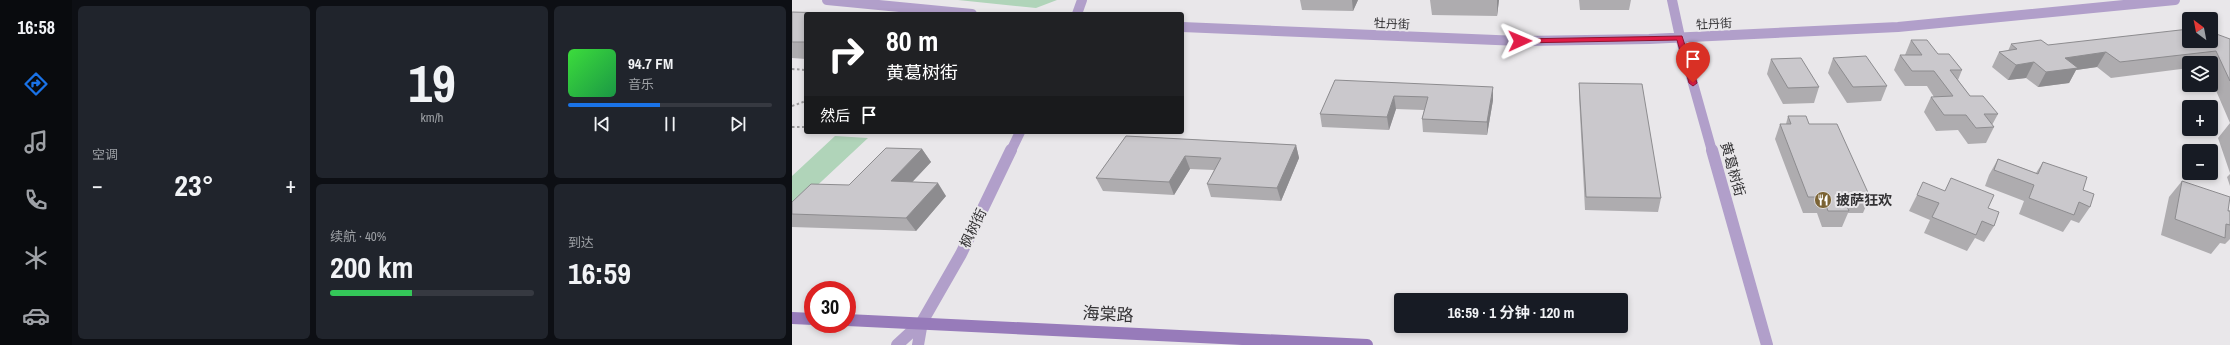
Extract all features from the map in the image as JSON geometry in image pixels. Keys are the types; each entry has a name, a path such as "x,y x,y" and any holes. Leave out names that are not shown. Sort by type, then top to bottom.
{"main road":[{"path":"792,318 804,319"},
{"name":"海棠路","path":"856,320 922,322 1367,345"}],"street":[{"path":"827,0 951,12"},
{"path":"1078,12 1082,0"},
{"name":"黄葛树街","path":"1672,0 1680,37 1767,345"},
{"name":"牡丹街","path":"1184,27 1520,41 1680,37 1898,27 2175,0"},
{"name":"枫树街","path":"897,345 922,322 961,254 1019,134"},
{"name":"枫树街","path":"918,345 922,322"}],"path":[{"path":"792,70 804,70"},
{"path":"792,106 804,102"},
{"path":"792,127 804,127"}],"green space":[{"path":"958,0 1057,0 1036,8"},
{"path":"835,136 868,138 792,209 792,176"}],"building":[{"path":"792,12 804,12 804,42 792,42"},
{"path":"2182,30 2182,48 2218,48 2218,35 2230,39 2230,81 2216,51 2120,62 2106,52 2065,58 2078,68 2046,72 2034,62 2016,65 1999,52 2017,49 2011,44 2041,40 2048,45"},
{"path":"1911,40 1927,40 1938,54 1949,54 1962,70 1950,70 1970,96 1983,96 1998,114 1984,114 1994,127 1976,128 1966,115 1944,115 1931,97 1953,96 1934,71 1912,71 1900,55 1922,55"},
{"path":"1866,56 1887,86 1853,87 1833,58"},
{"path":"1801,58 1819,87 1788,88 1771,59"},
{"path":"1335,80 1493,87 1487,122 1422,119 1428,97 1394,96 1387,117 1320,114"},
{"path":"1579,83 1642,84 1661,198 1586,197"},
{"path":"1788,116 1806,116 1809,124 1837,124 1870,197 1843,197 1849,211 1828,211 1823,197 1808,197 1780,124 1791,124"},
{"path":"1126,136 1296,145 1277,188 1207,184 1221,158 1185,156 1169,182 1096,178"},
{"path":"886,148 922,149 891,181 938,183 906,218 792,214 792,202 811,184 849,185"},
{"path":"1998,159 2038,174 2043,162 2087,177 2083,190 2094,194 2090,207 2079,202 2074,215 2029,198 2034,185 1994,170"},
{"path":"1951,178 1994,195 1988,208 1999,212 1994,226 1982,221 1976,235 1932,217 1939,203 1917,195 1923,182 1945,191"},
{"path":"2182,181 2230,197 2228,211 2230,211 2230,225 2226,224 2225,238 2175,219"}],"place":[{"name":"披萨狂欢","path":"1823,200"}],"route":[{"path":"1520,41 1649,39 1680,37 1693,83"}]}
